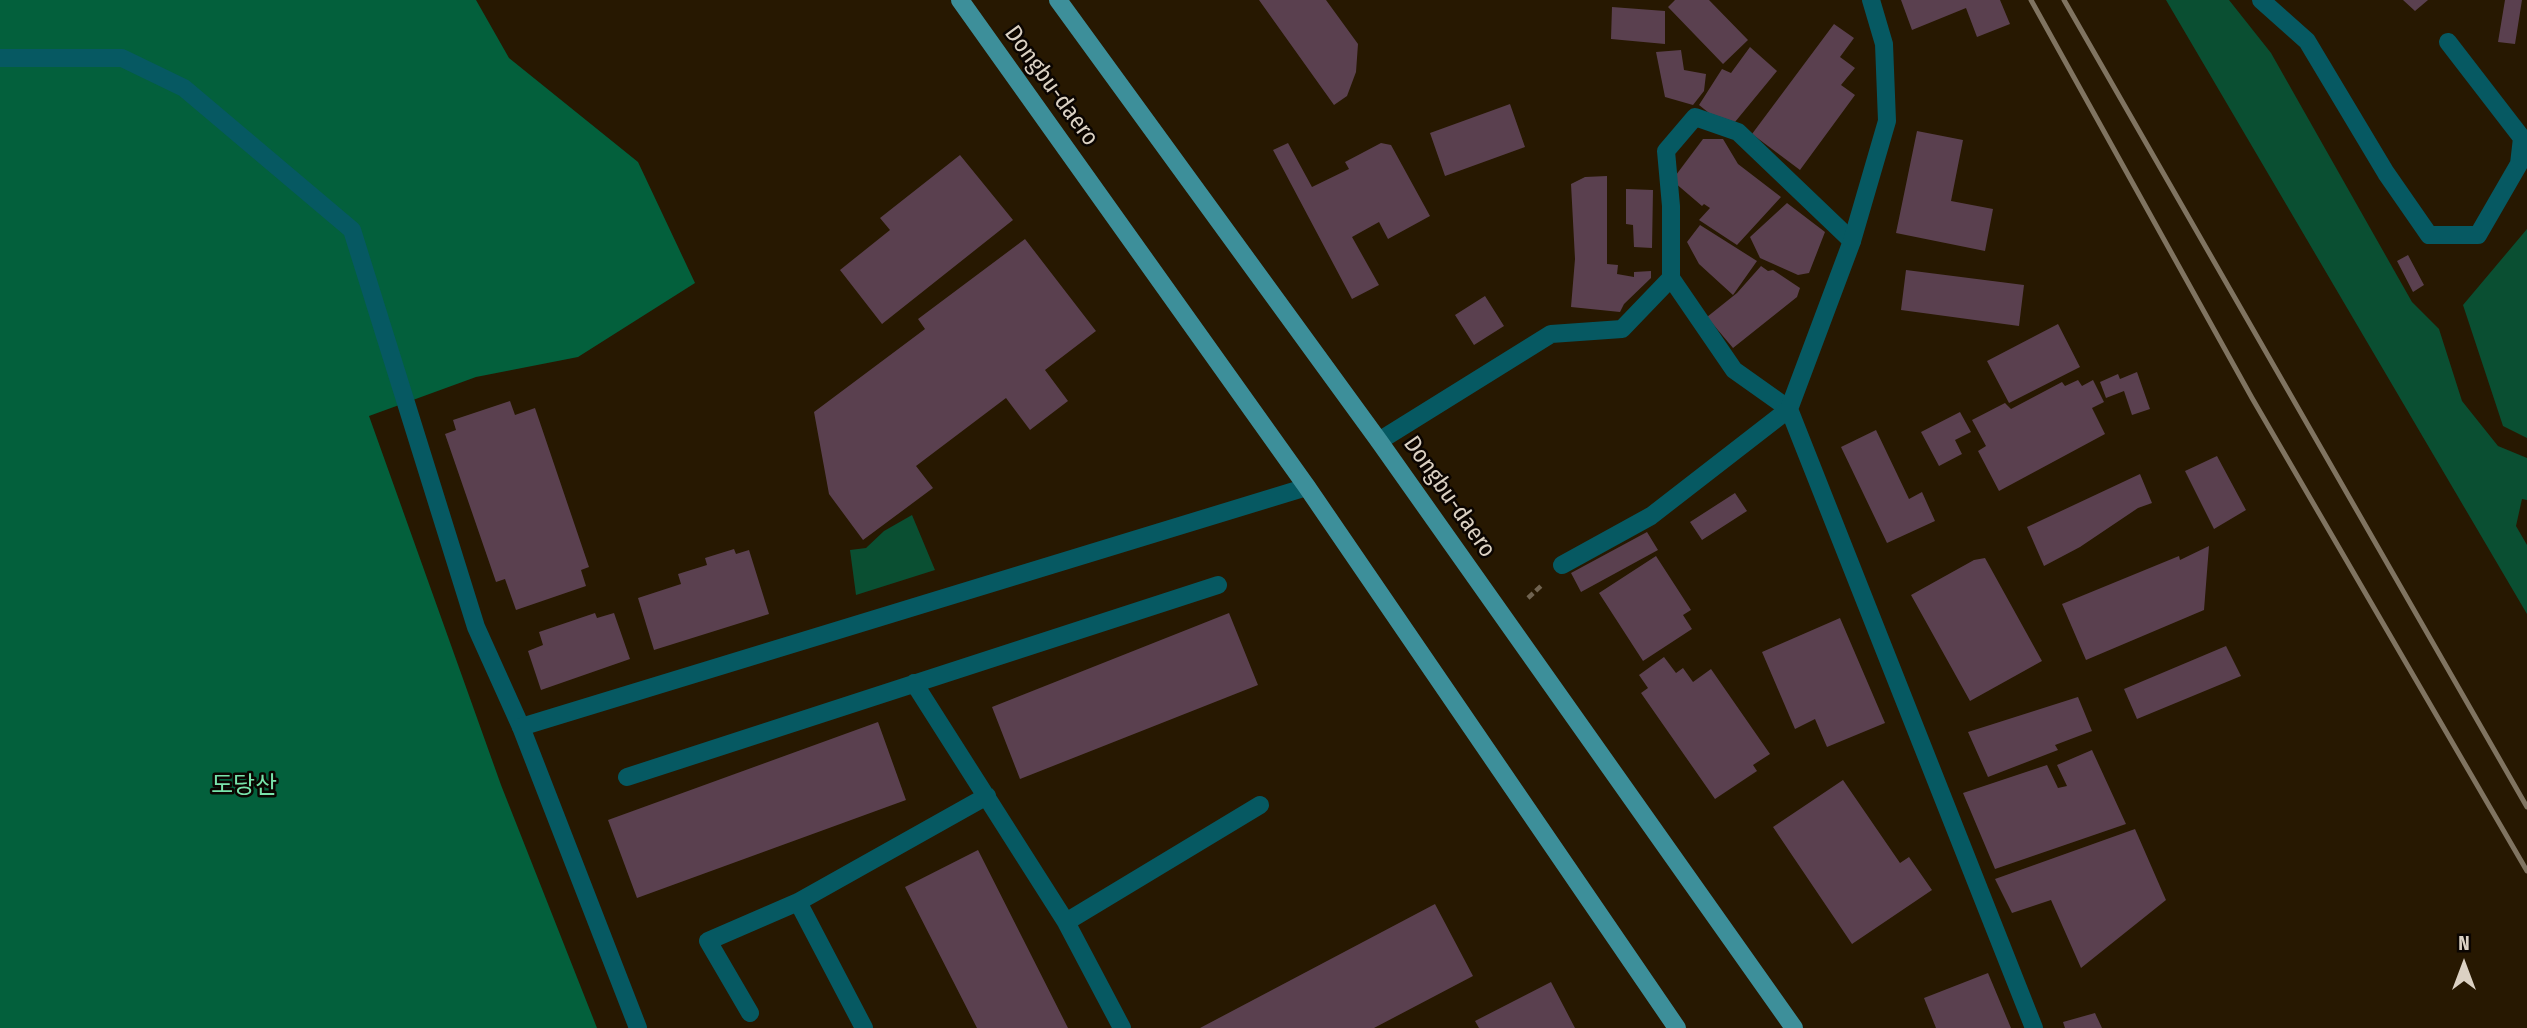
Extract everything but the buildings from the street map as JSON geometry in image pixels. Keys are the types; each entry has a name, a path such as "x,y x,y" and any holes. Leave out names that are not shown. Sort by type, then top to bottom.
{"main road":[{"name":"Dongbu-daero","path":"960,0 1307,487 1677,1028"},
{"name":"Dongbu-daero","path":"1058,0 1379,441 1794,1028"}],"street":[{"path":"1562,565 1651,516 1789,409 1852,241 1887,121 1884,44 1871,0"},
{"path":"2261,0 2307,41 2386,173 2429,234 2478,234 2519,164 2522,138 2448,42"},
{"path":"0,58 122,58 184,88 352,230 476,627 521,727 638,1028"},
{"path":"1852,241 1738,132 1695,117 1666,151 1671,206 1671,278 1734,370 1789,409 2034,1028"},
{"path":"1379,441 1551,334 1622,329 1671,278"},
{"path":"521,727 1307,487"},
{"path":"627,776 1218,585"},
{"path":"914,683 1066,922 1122,1028"},
{"path":"750,1013 708,941 798,902 988,796"},
{"path":"1066,922 1260,805"},
{"path":"798,902 864,1028"}],"path":[{"path":"1505,619 1562,565"}],"green space":[{"name":"도당산","path":"0,0 476,0 509,58 638,162 695,283 578,357 476,377 369,416 501,785 597,1028 0,1028"},
{"path":"2166,0 2229,0 2271,53 2412,302 2439,329 2462,401 2498,446 2527,458 2527,500 2522,499 2516,526 2527,545 2527,614"},
{"path":"2527,229 2527,438 2503,426 2463,305"},
{"path":"912,515 935,570 856,595 850,550 866,548 884,531"}],"railway":[{"path":"2031,0 2252,398 2527,871"},
{"path":"2064,0 2527,807"}]}
